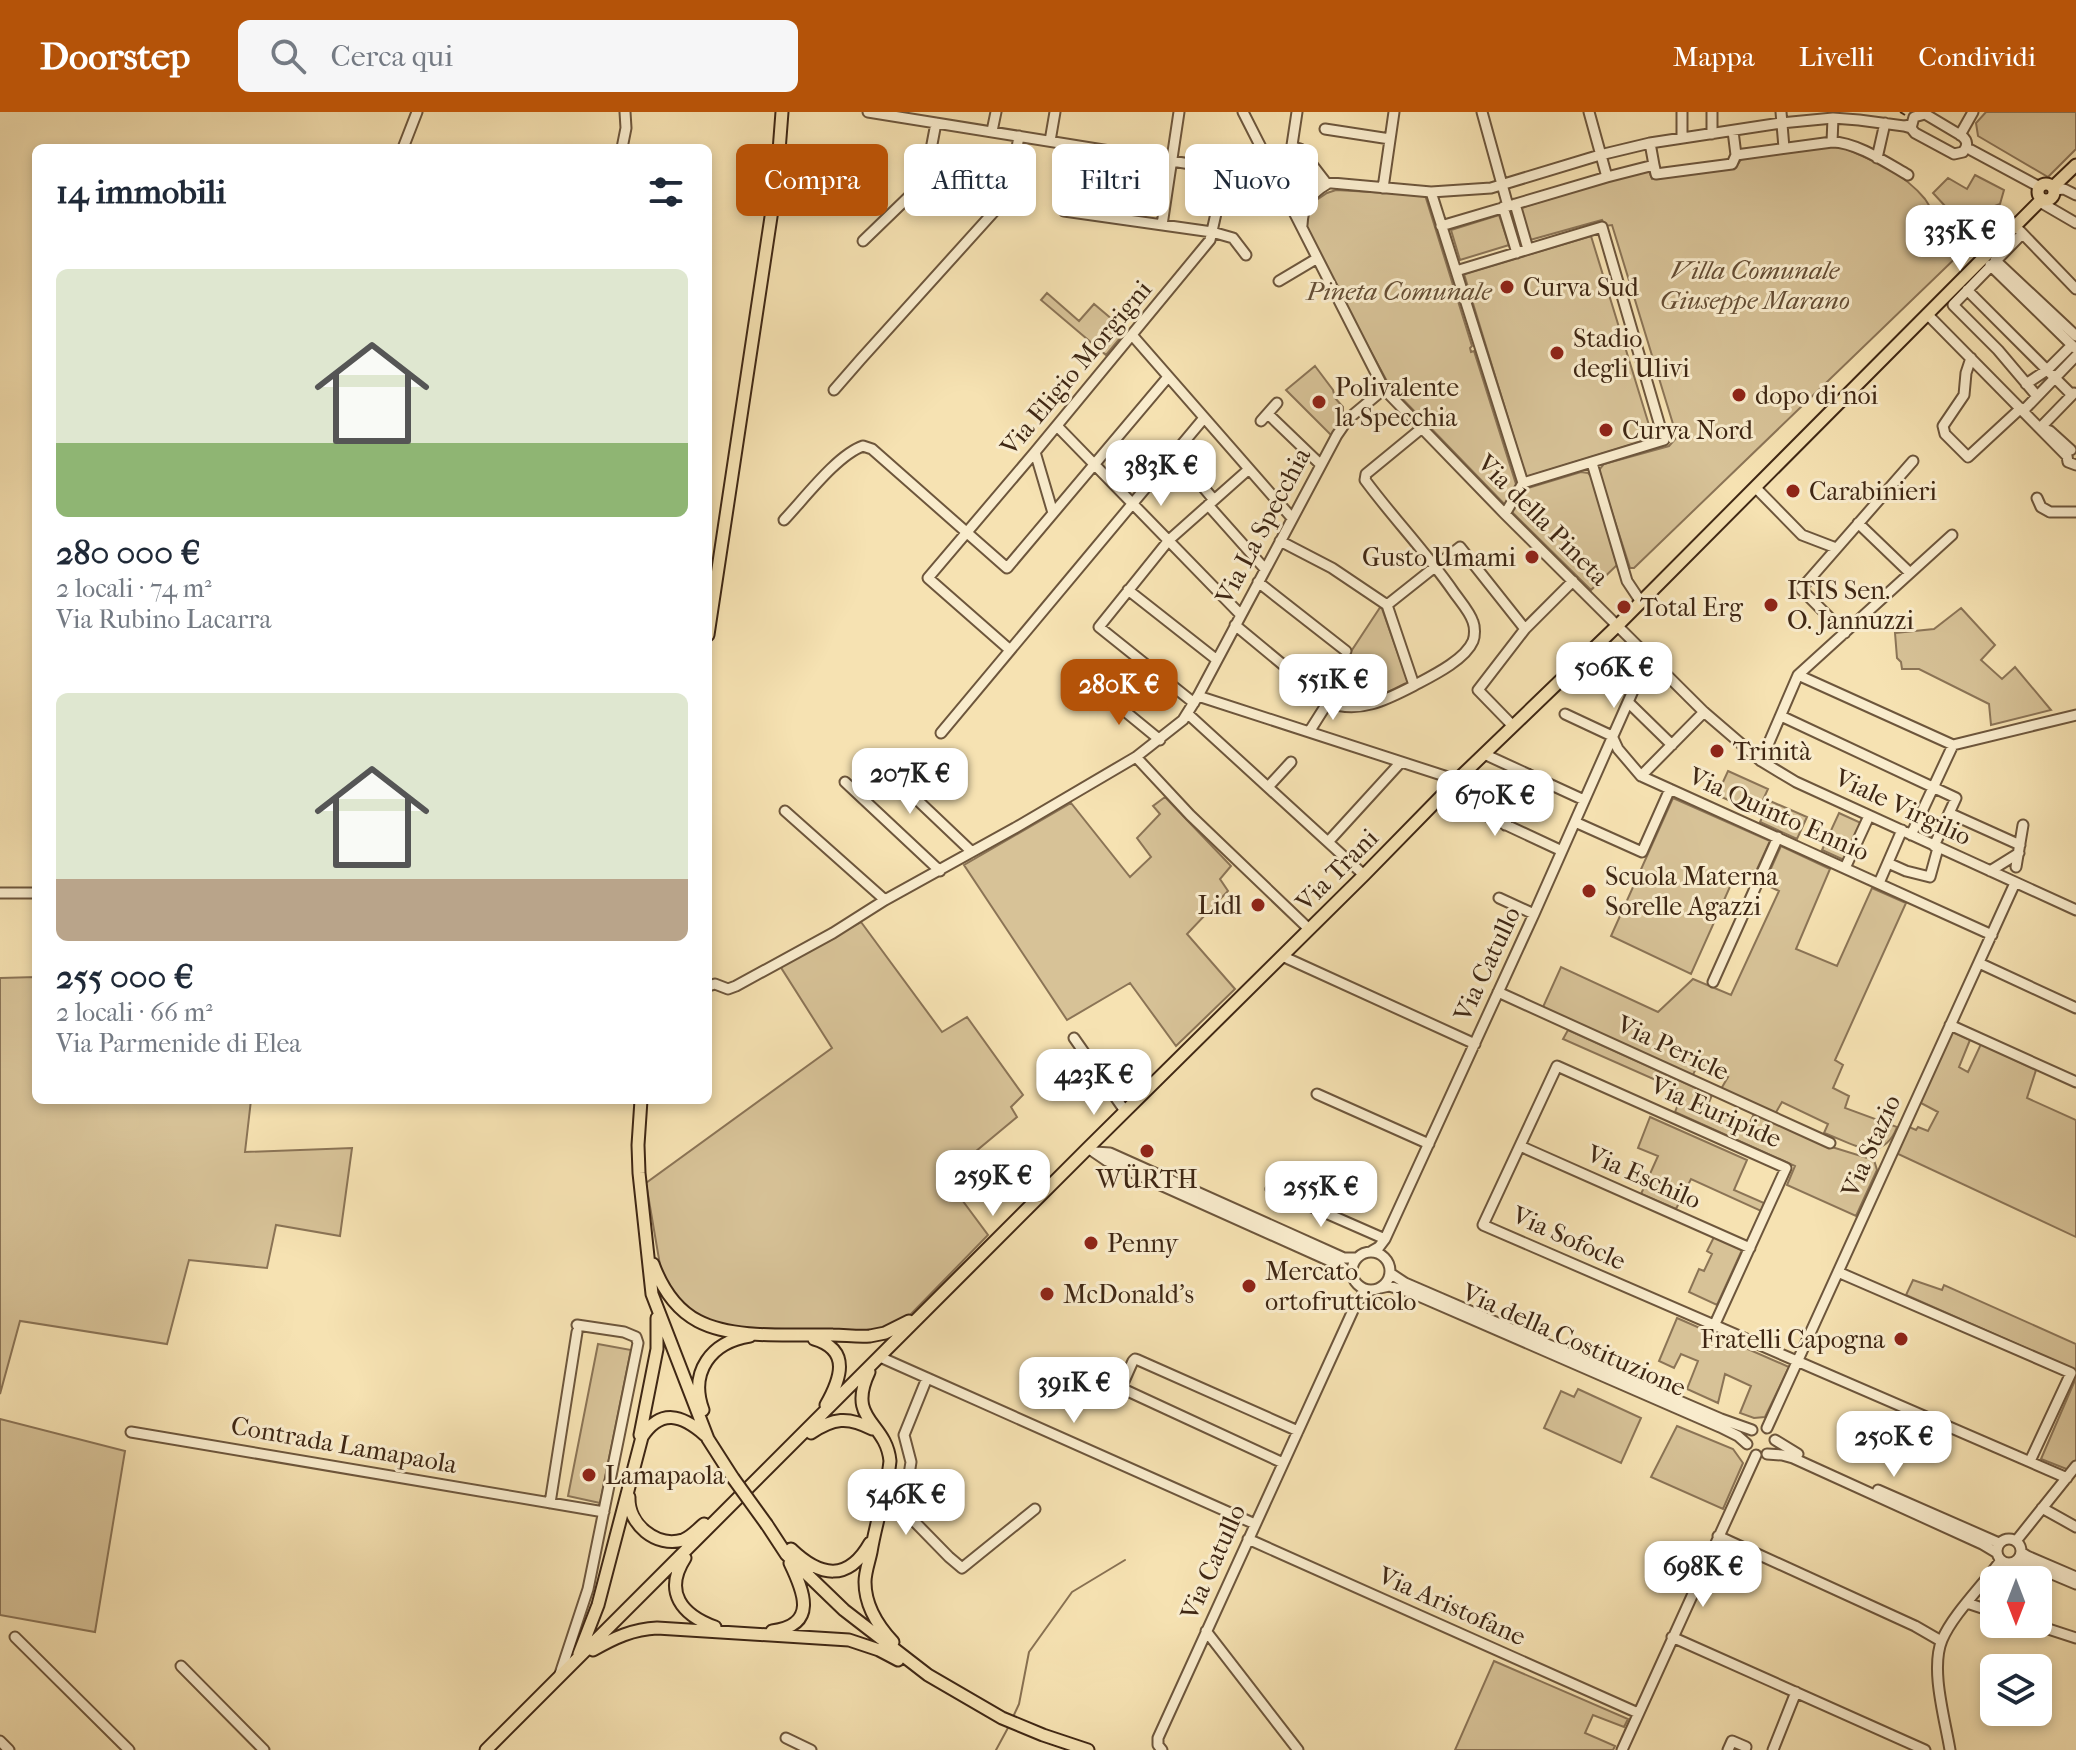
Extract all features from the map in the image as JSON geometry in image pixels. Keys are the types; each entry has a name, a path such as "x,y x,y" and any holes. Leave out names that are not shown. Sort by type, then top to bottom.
{"main road":[{"path":"712,609 777,177 782,112"},
{"name":"Via Trani","path":"781,1455 1091,1150 1125,1111 1457,780 1618,625 1927,314 1991,261 2019,230 2043,191 2076,165"},
{"path":"641,1104 639,1173 652,1294 708,1439 786,1554 804,1597 804,1609 797,1621 779,1630 755,1633"},
{"path":"645,1233 647,1249 668,1295 683,1311 717,1329 760,1335 878,1335 923,1313"},
{"path":"579,1658 598,1605 634,1463 657,1349 655,1301"},
{"path":"720,1460 699,1399 701,1374 710,1356 721,1346 738,1338 760,1335"},
{"path":"802,1336 824,1342 832,1348 840,1364 838,1382 821,1415"},
{"path":"876,1361 864,1383 861,1397 865,1414 883,1438 890,1461 865,1582 872,1612 891,1640 916,1666"},
{"path":"634,1463 642,1437 651,1424 661,1419 674,1418 690,1424 708,1439"},
{"path":"486,1750 781,1455 832,1422 845,1419 858,1421 875,1430"},
{"path":"630,1479 628,1503 633,1517 654,1538 682,1540 728,1508"},
{"path":"770,1530 809,1564 831,1572 843,1571 856,1563 872,1539"},
{"path":"697,1540 679,1569 676,1591 680,1603 693,1617 727,1631"},
{"path":"786,1554 844,1610 928,1675 1002,1718 1088,1750"},
{"path":"579,1658 621,1635 640,1629 727,1631 857,1642 928,1675"}],"street":[{"path":"405,144 417,112"},
{"path":"623,144 625,112"},
{"path":"868,112 1185,162"},
{"path":"992,131 996,112"},
{"path":"1162,225 1179,112"},
{"name":"Via della Pineta","path":"1243,112 1259,144"},
{"path":"1293,144 1297,112"},
{"path":"1383,188 1394,112"},
{"path":"1482,112 1509,206 1528,249"},
{"path":"1589,112 1607,177"},
{"path":"1682,112 1682,138"},
{"path":"1712,112 1712,134"},
{"path":"1781,112 1784,148"},
{"path":"1960,135 1973,112"},
{"path":"1050,141 1057,113"},
{"path":"1832,142 1833,118"},
{"path":"1318,183 1431,192 1491,188 1650,143 1833,118 1885,123 1917,119 1965,138 1968,149 2043,191 2076,223"},
{"path":"1917,119 1915,133 1954,154 1968,149"},
{"path":"863,241 925,181 936,123"},
{"path":"1877,158 1885,123"},
{"path":"1325,129 1390,139"},
{"path":"1650,143 1656,174 1732,164 1736,155 1733,131"},
{"path":"834,390 1009,195 1019,136"},
{"path":"1736,155 1841,142 1908,175"},
{"path":"1441,226 1654,165"},
{"path":"1554,169 1560,190"},
{"path":"1318,172 1327,184"},
{"path":"1301,228 1308,199 1327,184"},
{"path":"2043,191 2064,189 2076,195"},
{"path":"1431,192 1523,483"},
{"path":"1509,206 1517,253"},
{"path":"1099,216 1212,232 1233,238 1246,255"},
{"name":"Via Eligio Morgigni","path":"1010,650 928,578 1210,240 1216,216"},
{"name":"Via della Pineta","path":"1295,216 1384,389 1618,625"},
{"path":"1456,271 1602,227 1664,440 1523,483 1505,514"},
{"path":"2019,230 2076,289"},
{"path":"1279,281 1316,259"},
{"path":"2026,384 2047,370 2075,343 1991,261 1953,305 1998,350 2026,384 2037,396"},
{"path":"1967,290 2074,393 2040,428"},
{"path":"1927,314 2047,437 2073,451 2068,462 2076,465"},
{"path":"1132,335 1292,518"},
{"path":"1971,358 1964,395 1943,426 1945,434 1968,457 2037,396 2076,356"},
{"path":"784,520 843,458 863,446 872,449 1007,568 1168,377"},
{"name":"Via La Specchia","path":"712,985 728,989 736,986 833,933 885,900 1136,757 1173,730 1188,714 1337,435 1348,419 1384,389"},
{"path":"1277,403 1264,417 1320,464"},
{"path":"941,733 1204,418"},
{"path":"1057,426 1240,614"},
{"path":"1235,625 1328,702 1339,707 1361,707 1383,700 1463,655 1473,641 1473,620 1436,566 1365,478 1422,428"},
{"path":"1035,452 1053,513"},
{"path":"1845,633 1801,589 1913,461"},
{"path":"1592,463 1627,581 1641,602"},
{"path":"1188,469 1265,569"},
{"path":"1249,469 1169,540 1099,627 1196,699 1457,780"},
{"path":"1755,487 1802,535 1836,548"},
{"path":"2037,498 2041,507 2050,512 2076,512"},
{"path":"1858,523 1910,573"},
{"path":"1761,761 1798,675 1952,535"},
{"path":"1280,541 1332,568 1387,605 1414,685"},
{"path":"1387,605 1460,547 1525,629"},
{"path":"1513,726 1478,690 1525,629 1573,581"},
{"path":"1258,582 1346,651"},
{"path":"1128,590 1217,660"},
{"name":"Viale Virgilio","path":"1618,625 1704,712 1761,761 1796,782 2076,910"},
{"name":"Via Catullo","path":"1372,1251 1384,1241 1648,657"},
{"path":"1798,675 1953,745 2076,715"},
{"path":"1099,690 1160,740"},
{"path":"1309,732 1328,702"},
{"path":"1628,702 1672,745"},
{"path":"1641,776 1704,712"},
{"path":"1188,714 1364,875"},
{"path":"1565,714 1612,736"},
{"path":"1781,716 1956,798 1936,847 1930,877 1888,863"},
{"name":"Via Quinto Ennio","path":"1612,736 1618,749 1641,776 1992,935"},
{"path":"1879,883 1953,745"},
{"path":"1484,754 1584,800"},
{"path":"870,755 972,852"},
{"path":"1136,757 1190,815 1309,929"},
{"path":"1268,787 1291,762"},
{"path":"1328,842 1401,762"},
{"path":"1505,825 1528,774"},
{"path":"845,782 940,871"},
{"path":"1575,822 1642,852 1670,789"},
{"path":"1442,795 1562,851"},
{"path":"785,811 885,900"},
{"path":"1949,813 2019,849"},
{"path":"1845,868 1869,816"},
{"path":"2016,867 2023,825"},
{"path":"1713,982 1778,837"},
{"path":"1990,871 2019,849"},
{"name":"Via Stazio","path":"1767,1428 2015,883"},
{"path":"0,893 32,893"},
{"path":"1499,898 1534,914"},
{"path":"1282,956 1475,1044"},
{"path":"1979,963 2076,1008"},
{"name":"Via Pericle","path":"1498,992 1830,1143"},
{"path":"1950,1025 2076,1082"},
{"path":"1074,1038 1125,1111"},
{"name":"Via Sofocle","path":"1557,1066 1483,1225 2067,1478"},
{"name":"Via Euripide","path":"1557,1066 1786,1168 1714,1326"},
{"path":"1317,1094 1429,1144"},
{"name":"Via Eschilo","path":"1520,1146 1750,1248"},
{"path":"1091,1150 1110,1153 1344,1258 1356,1258"},
{"name":"Via della Costituzione","path":"1091,1150 1107,1161 1341,1266 1360,1287 1375,1289 1389,1286 1412,1293 1720,1427 1738,1436 1756,1455"},
{"path":"1271,1189 1384,1241 1383,1250 1390,1273 1385,1284 1375,1289"},
{"path":"1353,1279 1352,1265 1363,1253 1372,1251 1386,1259"},
{"path":"1838,1272 2071,1373 2030,1461"},
{"name":"Via della Costituzione","path":"1390,1273 1405,1283 1706,1413 1752,1430 1767,1428"},
{"name":"Via Catullo","path":"1353,1279 1355,1306"},
{"name":"Via Catullo","path":"1162,1750 1158,1738 1355,1306 1362,1296 1375,1289"},
{"path":"550,1503 577,1329 624,1332 636,1337 638,1343 588,1589 558,1680"},
{"path":"1283,1463 1121,1388 1135,1359 1298,1431"},
{"path":"876,1361 927,1378 1255,1524"},
{"path":"927,1378 904,1435 911,1462 905,1512 962,1568 1035,1509"},
{"path":"1767,1428 1775,1440 1774,1448 1767,1454"},
{"path":"1747,1444 1752,1430"},
{"name":"Contrada Lamapaola","path":"131,1432 604,1512"},
{"path":"1775,1440 1790,1451 1999,1552 2006,1563 2026,1563 2076,1584"},
{"path":"1622,1750 1756,1455 1793,1458 1999,1552"},
{"path":"2016,1541 2076,1466"},
{"path":"2042,1508 2076,1527"},
{"path":"1718,1536 1915,1626 1941,1641"},
{"name":"Via Aristofane","path":"1248,1539 1638,1713"},
{"path":"1950,1750 1938,1677 1941,1641 2007,1539 2019,1544 2021,1552 2014,1562"},
{"path":"2021,1552 2076,1577"},
{"path":"1967,1603 1980,1607"},
{"path":"2052,1630 2076,1638"},
{"path":"1206,1631 1298,1750"},
{"path":"15,1637 129,1750"},
{"path":"1672,1637 1925,1750"},
{"path":"181,1666 264,1750"},
{"path":"1773,1750 1796,1692"},
{"path":"786,1738 811,1750"},
{"path":"0,1741 9,1750"},
{"path":"1728,1750 1732,1741 1746,1747 1745,1750"}],"green space":[{"path":"1986,112 2076,112 2076,149 2048,177 1978,136 1976,123"},
{"name":"Villa Comunale Giuseppe Marano","path":"1839,146 1874,161 1907,181 1925,199 1942,226 1935,230 1939,237 1957,235 1968,246 1634,568 1630,568 1600,469 1604,464 1669,446 1677,437 1612,225 1605,226 1602,220 1530,240 1521,208 1649,171 1652,179 1736,167 1742,158"},
{"path":"1975,175 2004,190 2000,204 1958,220 1933,193 1948,178 1967,189"},
{"name":"Pineta Comunale","path":"1336,190 1425,195 1472,346 1471,352 1474,351 1516,484 1525,489 1581,472 1588,473 1592,478 1617,565 1591,590 1389,385 1306,226 1307,216 1318,216 1318,199"},
{"path":"1499,215 1509,245 1460,260 1451,230"},
{"name":"Stadio degli Ulivi","path":"1591,236 1653,438 1526,477 1464,274"},
{"path":"1047,293 1079,321 1094,304 1126,331 1106,355 1041,300"},
{"name":"Polivalente la Specchia","path":"1315,366 1343,407 1343,419 1331,435 1286,390"},
{"path":"1381,606 1408,682 1356,703 1334,700 1323,694"},
{"path":"1961,608 1995,645 1981,660 2002,679 2015,667 2051,710 1991,725 1989,704 1919,669 1902,669 1897,658 1895,633 1934,629"},
{"path":"1728,771 1768,789 1757,813 1717,795"},
{"path":"1165,797 1231,866 1220,879 1228,891 1187,934 1235,989 1176,1046 1130,983 1067,1020 964,865 1071,803 1130,877 1151,857 1137,838 1160,814 1153,806"},
{"path":"1673,798 1770,841 1753,878 1737,871 1691,974 1611,936"},
{"path":"1770,801 1807,817 1797,839 1760,822"},
{"name":"Trinità","path":"1839,813 1861,823 1844,860 1822,850"},
{"path":"1781,846 1830,869 1796,949 1837,966 1872,888 1906,903 1835,1060 1843,1065 1833,1088 1849,1096 1845,1108 1897,1127 1891,1139 1875,1149 1855,1146 1824,1133 1828,1124 1782,1102 1775,1114 1721,1089 1728,1077 1698,1064 1692,1077 1543,1007 1561,967 1658,1012 1693,979 1731,995 1779,891 1764,884"},
{"path":"861,922 942,1032 967,1017 1023,1095 1011,1107 1017,1117 945,1177 988,1235 909,1316 893,1326 874,1332 726,1327 692,1313 670,1294 661,1271 646,1183 832,1048 780,966"},
{"path":"32,977 32,1104 251,1104 245,1152 352,1148 340,1236 276,1225 267,1268 189,1260 167,1344 20,1321 0,1394 0,978"},
{"path":"1568,1030 1712,1095 1707,1107 1748,1126 1754,1114 1819,1143 1874,1160 1877,1170 1856,1216 1787,1185 1795,1166 1675,1112 1683,1092 1563,1039"},
{"path":"1951,1031 1970,1040 1959,1067 1968,1072 1981,1044 2036,1070 2027,1098 2076,1120 2076,1237 1896,1153 1907,1126 1928,1131 1938,1112 1919,1102"},
{"path":"1650,1117 1747,1160 1734,1190 1764,1203 1761,1211 1691,1179 1676,1209 1641,1194 1658,1156 1638,1148"},
{"path":"1714,1237 1742,1250 1717,1305 1689,1292 1699,1269 1704,1271 1712,1254 1707,1251"},
{"path":"1913,1280 1942,1290 1944,1285 2076,1344 2076,1370 1906,1295"},
{"path":"1677,1318 1789,1367 1765,1417 1754,1418 1740,1413 1751,1386 1725,1374 1718,1403 1687,1389 1698,1361 1681,1354 1674,1368 1659,1361"},
{"path":"598,1344 631,1350 600,1503 568,1496"},
{"path":"2076,1378 2076,1461 2069,1470 2041,1459"},
{"path":"1578,1389 1641,1418 1621,1463 1544,1428 1561,1391 1574,1397"},
{"path":"0,1419 125,1451 95,1632 0,1615"},
{"path":"1677,1426 1733,1449 1743,1463 1723,1509 1651,1477"},
{"path":"1494,1661 1628,1719 1624,1727 1593,1715 1585,1733 1615,1746 1613,1750 1455,1750"}],"waterway":[{"path":"1013,1717 1019,1704 1029,1652 1072,1592 1125,1560"},
{"path":"996,1750 1009,1726"}],"railway":[{"path":"1900,112 1905,115"}],"place":[{"name":"Curva Sud","path":"1507,287"},
{"name":"Stadio degli Ulivi","path":"1557,353"},
{"name":"dopo di noi","path":"1739,395"},
{"name":"Polivalente la Specchia","path":"1319,402"},
{"name":"Curva Nord","path":"1606,430"},
{"name":"Carabinieri","path":"1793,491"},
{"name":"Gusto Umami","path":"1532,557"},
{"name":"ITIS Sen. O. Jannuzzi","path":"1771,605"},
{"name":"Total Erg","path":"1624,607"},
{"name":"Trinità","path":"1717,751"},
{"name":"Scuola Materna Sorelle Agazzi","path":"1589,891"},
{"name":"Lidl","path":"1258,905"},
{"name":"WÜRTH","path":"1147,1151"},
{"name":"Penny","path":"1091,1243"},
{"name":"Mercato ortofrutticolo","path":"1249,1286"},
{"name":"McDonald's","path":"1047,1294"},
{"name":"Fratelli Capogna","path":"1901,1339"},
{"name":"Lamapaola","path":"589,1475"}]}
